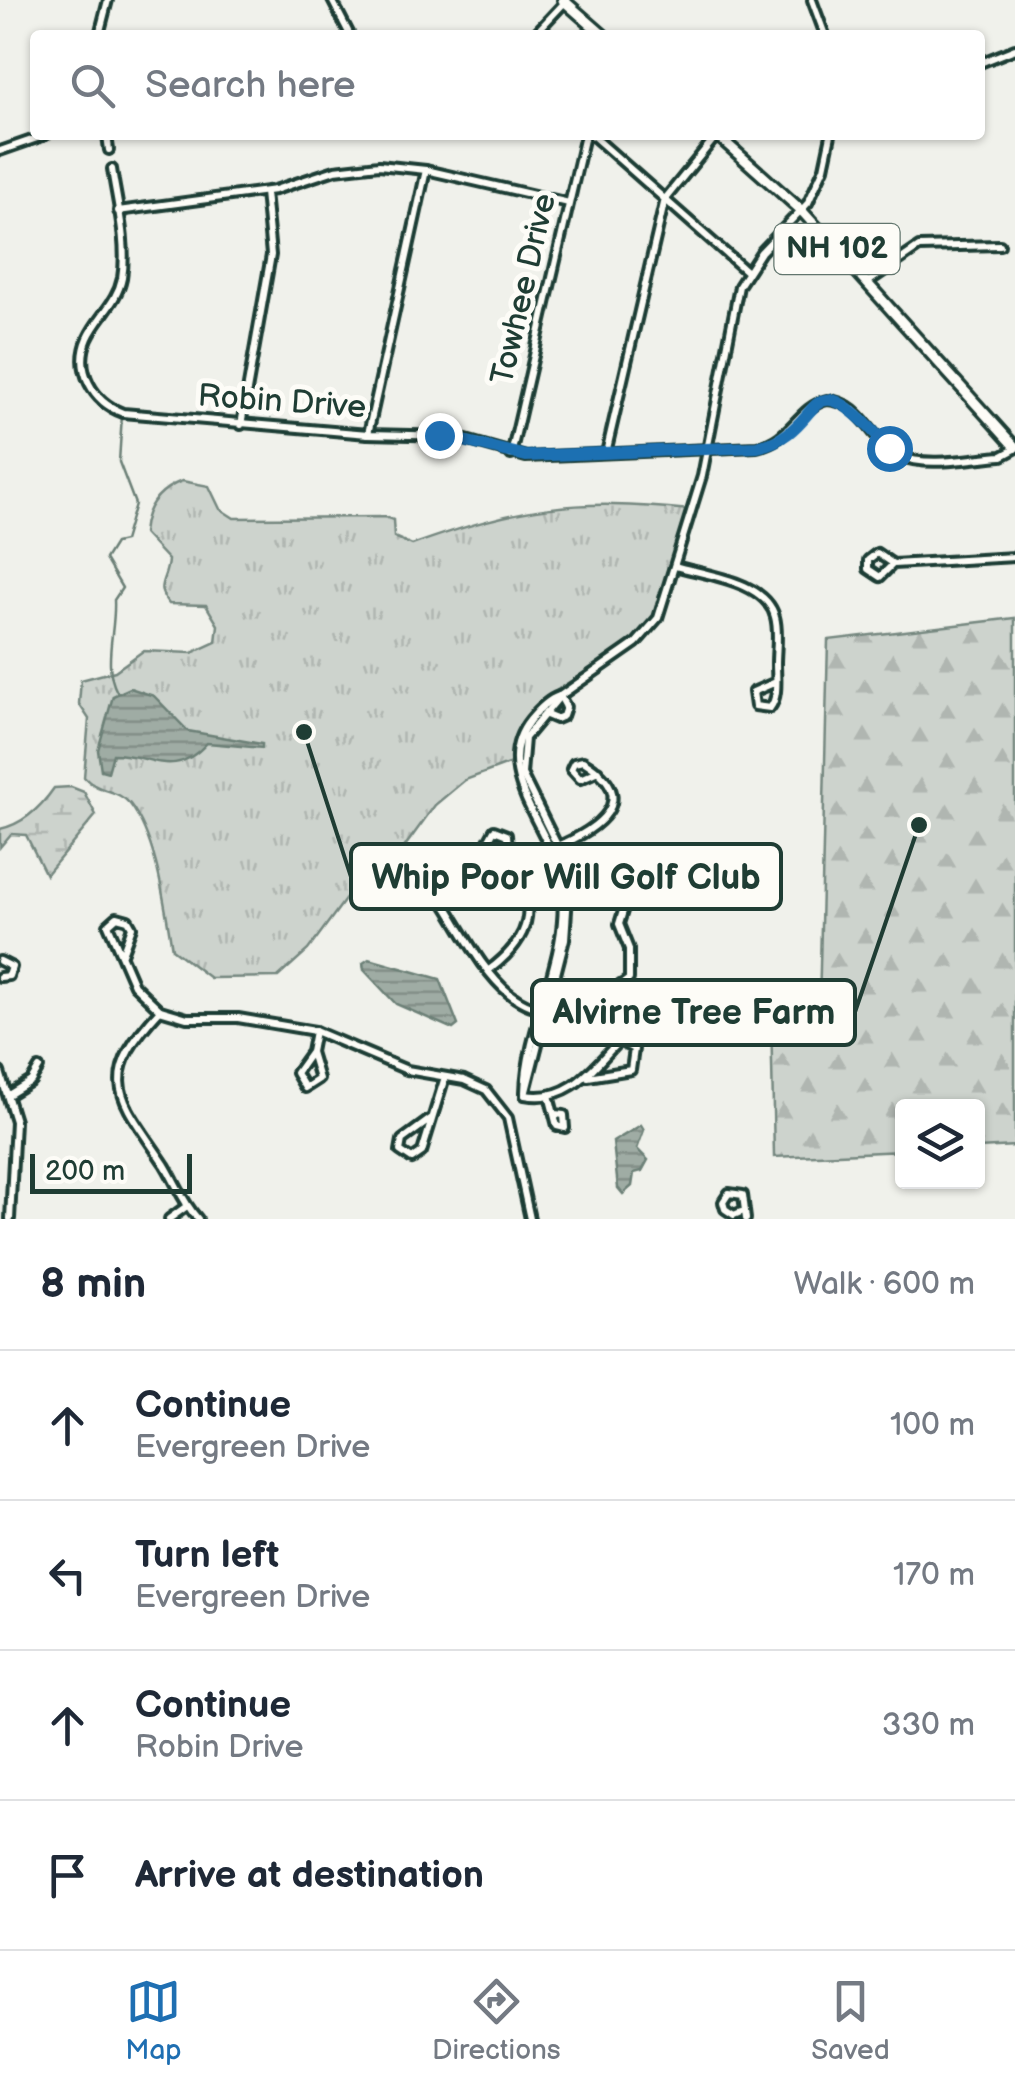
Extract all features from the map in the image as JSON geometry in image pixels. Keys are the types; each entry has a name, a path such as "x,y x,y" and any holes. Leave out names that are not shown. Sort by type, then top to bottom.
{"main road":[{"path":"564,1 596,30"},
{"name":"NH 102","path":"723,140 800,210 1015,448"}],"street":[{"path":"100,30 108,0"},
{"path":"332,0 347,30"},
{"path":"823,30 813,2 825,0"},
{"path":"538,30 564,1"},
{"path":"985,61 1015,50"},
{"path":"0,151 32,140"},
{"path":"108,140 109,150"},
{"name":"Towhee Drive","path":"511,455 587,140"},
{"path":"594,140 746,271"},
{"path":"606,454 664,199 713,140"},
{"path":"588,1078 617,1042 626,1041 634,1049 631,1070 588,1078 549,1096 525,1095 562,926 564,883 555,848 520,765 528,730 560,696 650,630 675,566 706,450 736,295 746,271 820,182 830,140"},
{"path":"118,211 264,192 348,167 390,165 569,203"},
{"name":"Robin Drive","path":"112,170 122,276 114,301 86,343 83,362 90,386 106,405 130,415 368,434 452,436 511,455 606,454 774,443 811,406 827,400 851,406 889,448 905,458 995,457 1015,448"},
{"path":"368,434 426,170"},
{"path":"241,424 271,255 264,192"},
{"path":"868,282 913,248 1000,245"},
{"path":"893,564 1015,557"},
{"path":"675,566 750,589 768,602 776,622 776,682 772,706 762,710 755,706 752,699 756,689 776,682"},
{"path":"542,711 554,719 563,716 566,707 560,696"},
{"path":"555,848 594,830 607,816 610,790 598,771"},
{"path":"488,970 514,950 526,928 527,905 509,862 507,835 494,830 489,844 509,862"},
{"path":"444,901 506,995 546,1008 569,1010 622,985 632,973 628,945 618,924 630,882 615,876 564,883"},
{"path":"122,954 132,927 128,920 117,917 108,929 134,985 160,1010 188,1018 238,1018 316,1030 407,1070 479,1085 502,1106 530,1219"},
{"path":"0,961 10,962 12,970 0,977"},
{"path":"160,1010 124,1058 121,1094 130,1119 198,1219"},
{"path":"311,1052 319,1079 304,1088 296,1073 311,1052 316,1030"},
{"path":"10,1094 32,1081 39,1068"},
{"path":"0,1072 10,1094 16,1137 10,1219"},
{"path":"432,1118 402,1140 400,1150 405,1157 420,1155 432,1118 445,1077"},
{"path":"549,1096 554,1114"},
{"path":"0,1182 12,1186"},
{"path":"169,1219 187,1206"}],"green space":[{"path":"182,481 209,486 220,509 234,518 385,517 393,520 394,537 412,545 485,521 548,508 613,505 690,510 666,589 649,627 545,700 528,717 516,738 511,763 465,780 435,805 395,860 350,893 308,950 278,977 210,978 172,949 147,836 130,804 84,777 89,719 79,704 81,680 115,671 143,651 192,653 216,642 218,625 206,605 169,604 164,598 161,587 168,560 143,533 154,501"},
{"path":"1015,618 1015,1146 985,1148 985,1099 895,1099 895,1151 774,1157 771,1014 819,1008 828,640"},
{"path":"71,787 84,792 96,815 46,875 26,835 11,834 0,847 0,829 31,814 54,788"}],"shaded area":[{"path":"130,688 154,696 188,731 262,744 262,748 207,743 183,761 172,763 113,754 108,772 101,770 98,750 113,696"},
{"path":"369,959 440,979 458,1025 453,1029 396,1004 364,970 363,963"},
{"path":"641,1125 644,1130 637,1149 648,1160 642,1171 634,1173 632,1186 623,1194 618,1188 613,1142"}],"waterway":[{"path":"117,692 110,659 114,600 122,588 105,559 115,543 124,541 135,504 119,462 122,415"}],"place":[{"name":"Whip Poor Will Golf Club","path":"304,732"},
{"name":"Alvirne Tree Farm","path":"919,825"}],"route":[{"path":"439,435 526,456 757,447 781,440 811,406 827,400 851,406 889,448"}]}
